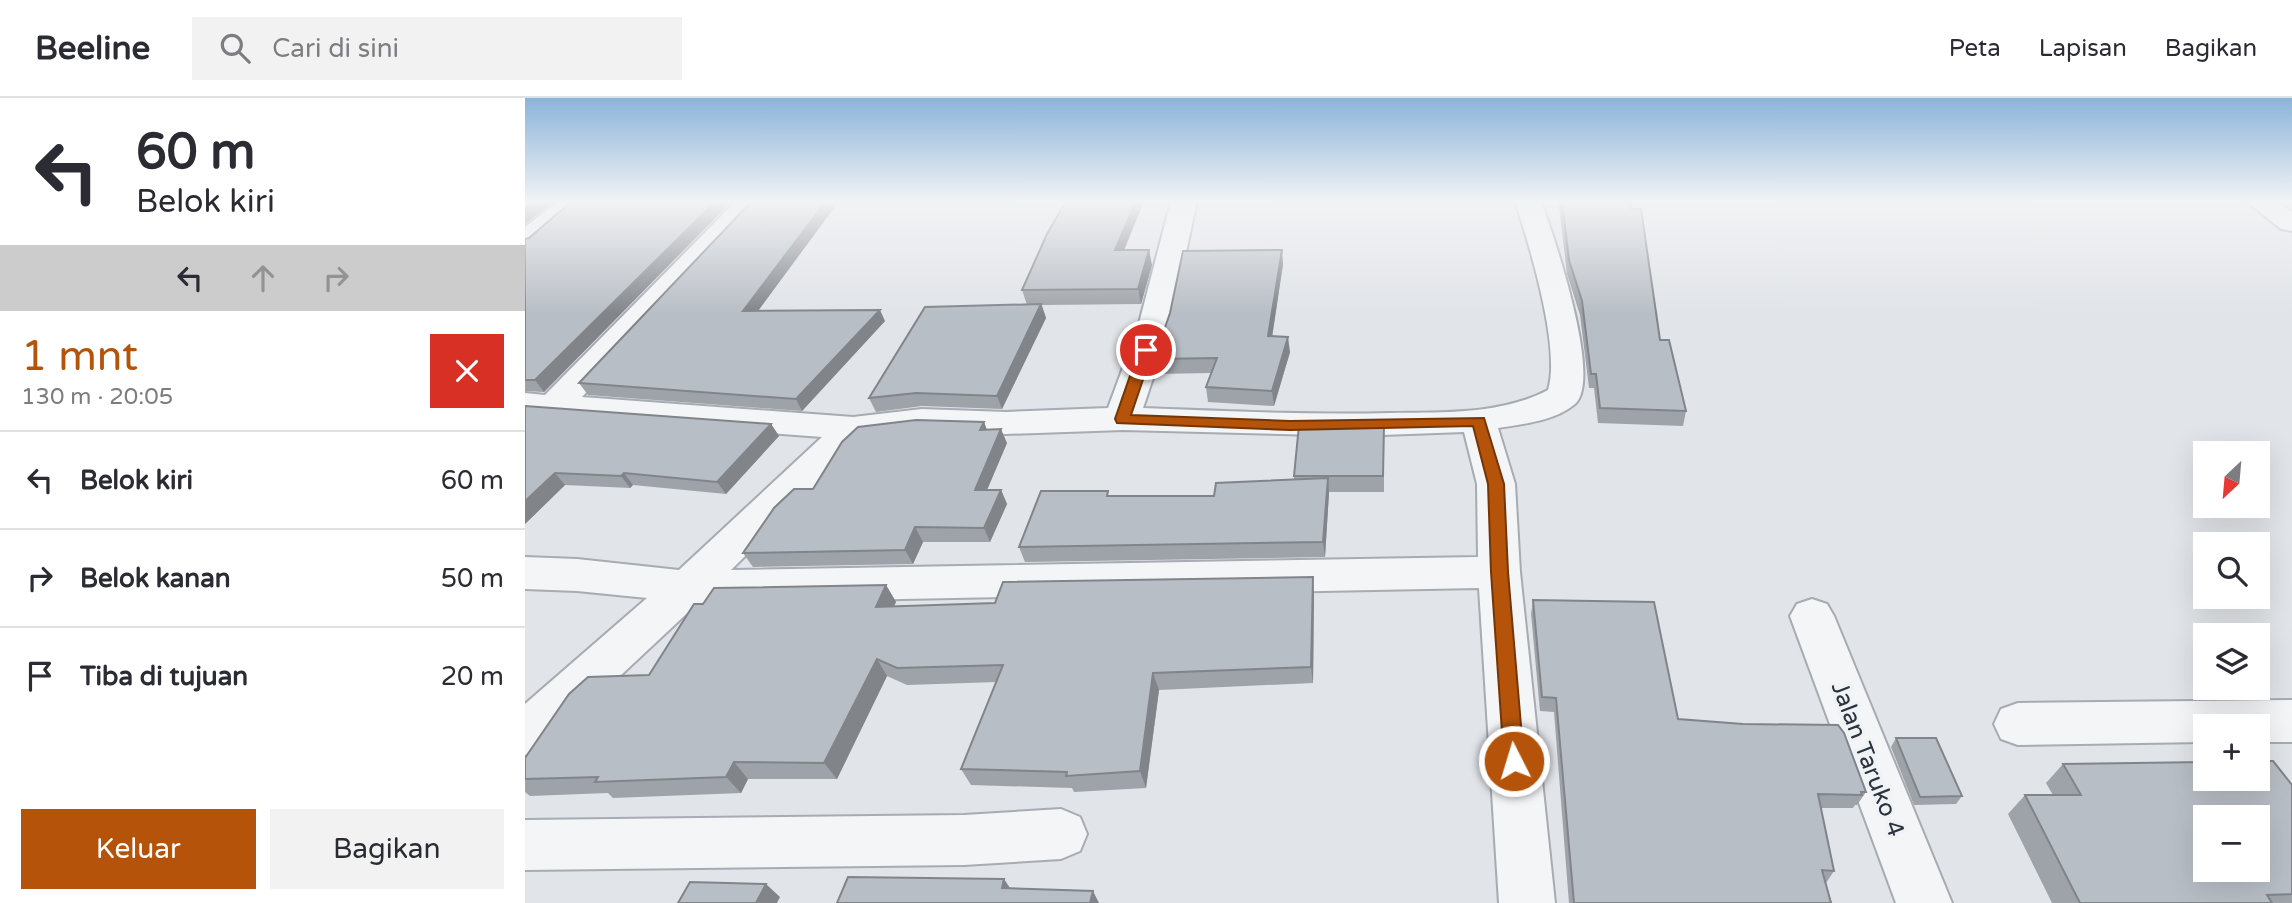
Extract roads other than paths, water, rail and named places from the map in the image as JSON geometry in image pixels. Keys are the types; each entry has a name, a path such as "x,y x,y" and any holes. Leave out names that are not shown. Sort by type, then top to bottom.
{"street":[{"path":"540,405 712,239"},
{"path":"1122,419 1154,327 1175,239"},
{"path":"540,405 852,428 910,420 1006,423 1122,419 1290,426 1479,422 1548,409 1564,396 1570,379 1556,298 1539,239"},
{"path":"1479,422 1496,484 1499,572 1527,903"},
{"path":"525,734 688,587 852,428"},
{"path":"525,573 577,575 688,587 1499,572"},
{"name":"Jalan Taruko 4","path":"1812,615 1924,903"},
{"path":"2018,724 2292,721"},
{"path":"525,845 964,840 1061,834"}]}
